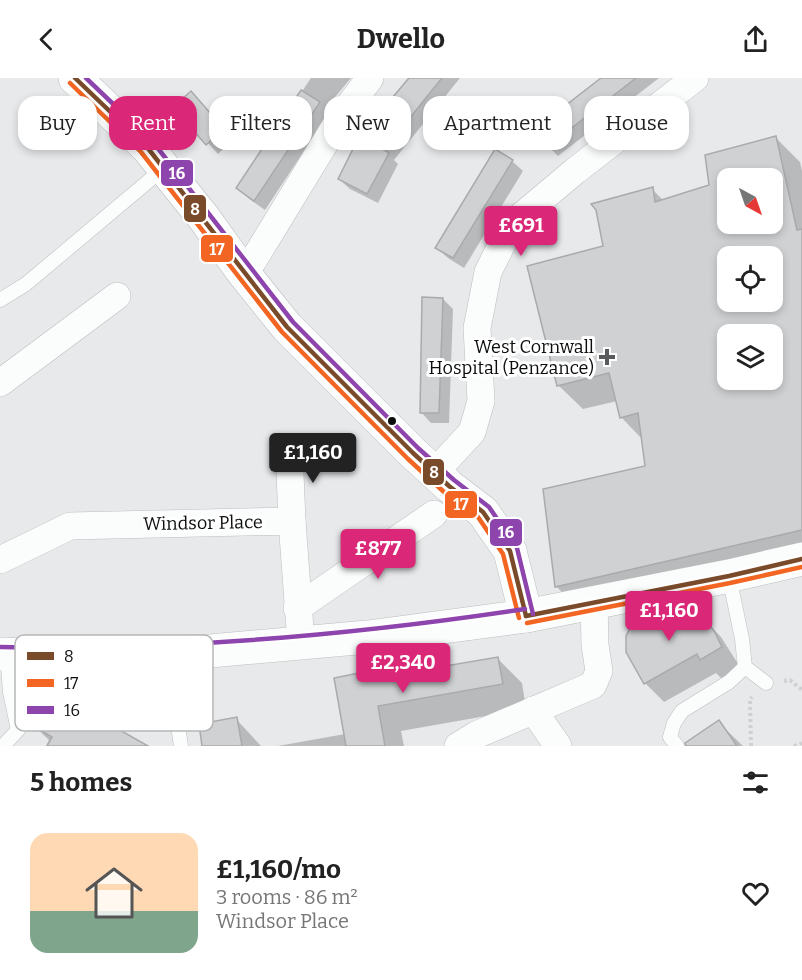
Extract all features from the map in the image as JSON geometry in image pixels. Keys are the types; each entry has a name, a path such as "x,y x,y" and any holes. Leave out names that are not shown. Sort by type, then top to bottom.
{"street":[{"path":"75,78 147,147 287,327 413,453 449,486 483,512 510,551 526,616"},
{"path":"242,271 253,261 342,115 370,78"},
{"path":"435,472 472,432 481,401 477,328 488,272 512,224 575,171 695,78"},
{"path":"0,383 117,296"},
{"path":"289,448 297,608 301,643"},
{"path":"297,608 434,514"},
{"name":"Windsor Place","path":"0,560 70,526 292,522"},
{"path":"213,651 380,636 526,616 729,576 802,558"},
{"path":"458,746 476,735 592,685 599,671 595,645 594,602"},
{"path":"533,710 558,746"}],"lane":[{"path":"0,300 26,284 164,168"},
{"path":"729,576 742,639 745,667 766,683"},
{"path":"4,654 15,716"},
{"path":"677,746 670,736 674,723 682,711 729,681 745,667"},
{"path":"3,746 17,731"},
{"path":"179,731 181,746"}],"path":[{"path":"750,699 751,746"},
{"path":"794,746 802,743"}],"building":[{"path":"409,78 442,78 428,96 423,96 423,102 411,116 411,96 394,96"},
{"path":"601,78 636,78 613,96 584,96 584,118 572,128 572,101"},
{"path":"301,90 310,96 297,96"},
{"path":"191,91 195,96 185,96"},
{"path":"312,97 320,102 312,114"},
{"path":"197,98 209,112 209,142 206,145 197,135"},
{"path":"776,136 797,230 802,229 802,530 555,587 543,489 645,466 638,413 620,418 609,373 557,386 527,266 603,246 596,210 591,204 653,187 655,202 709,185 705,155"},
{"path":"261,150 288,150 254,201 236,188"},
{"path":"352,150 384,150 389,153 367,194 338,179"},
{"path":"494,150 513,160 453,258 435,248"},
{"path":"422,297 443,298 439,413 420,413"},
{"path":"691,611 703,616 722,647 700,660 697,654 644,684 626,652 626,636 630,628 639,621 656,614"},
{"path":"498,657 503,684 378,706 385,746 346,746 334,678 374,670 375,678"},
{"path":"237,717 242,746 202,746 200,731 213,731 213,721"},
{"path":"719,720 737,746 686,746 685,743"},
{"path":"42,731 121,731 148,746 47,746 52,737"}],"transit line":[{"name":"8","path":"75,78 147,147 287,327 413,453 449,486 483,512 510,551 526,616"},
{"name":"16","path":"86,78 153,142 293,322 418,448 489,507 517,548 533,614"},
{"name":"17","path":"70,83 141,152 282,332 408,459 444,492 478,517 503,554 519,618"},
{"name":"8","path":"526,616 729,576 802,559"},
{"name":"17","path":"527,623 802,567"},
{"name":"16","path":"213,643 329,634 525,609"},
{"name":"16","path":"0,647 15,647"}],"place":[{"name":"West Cornwall Hospital (Penzance)","path":"607,357"}]}
